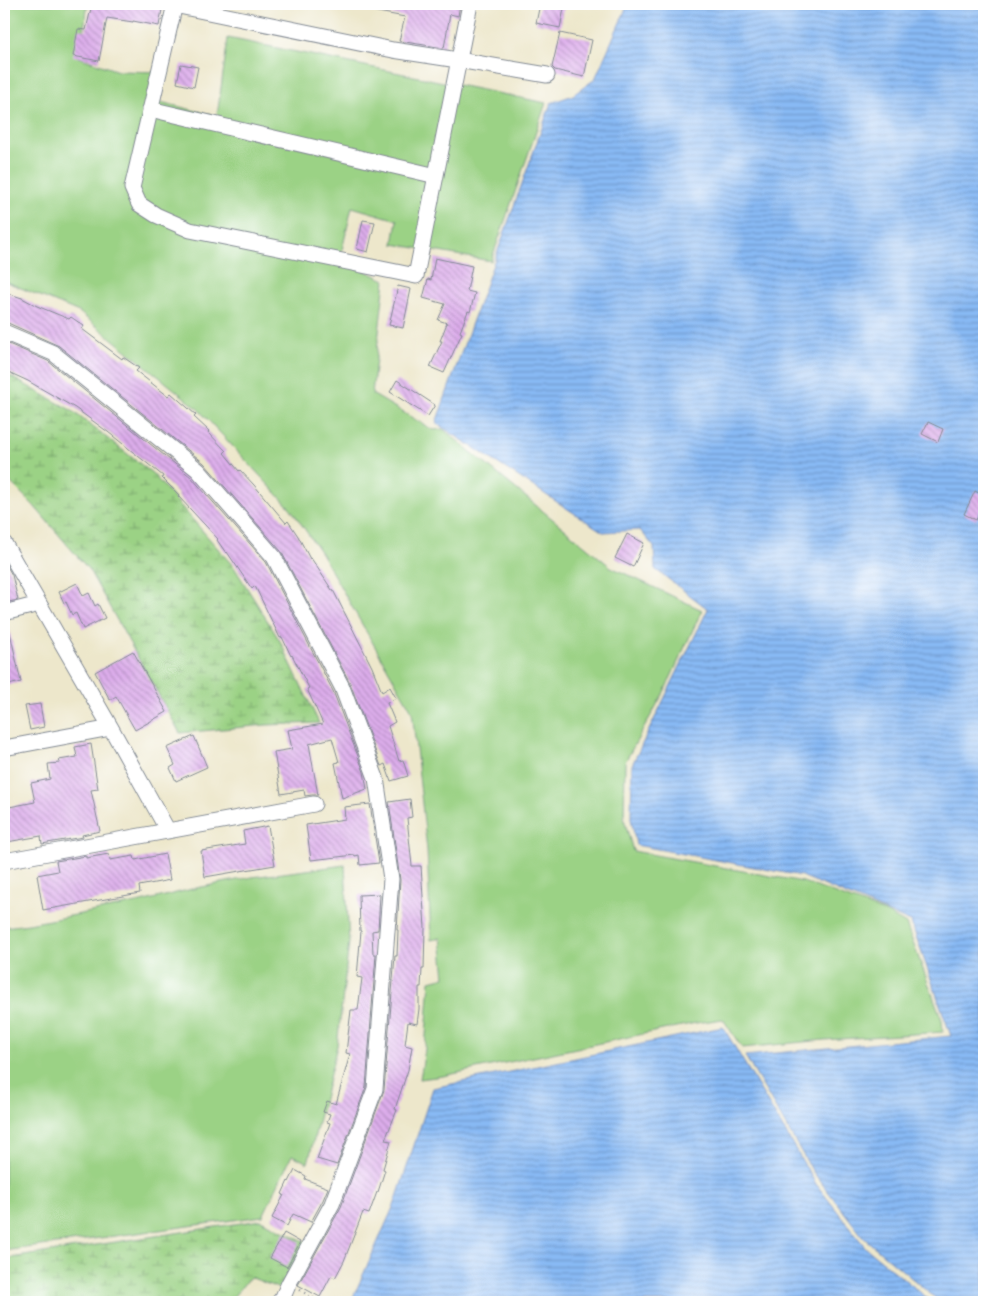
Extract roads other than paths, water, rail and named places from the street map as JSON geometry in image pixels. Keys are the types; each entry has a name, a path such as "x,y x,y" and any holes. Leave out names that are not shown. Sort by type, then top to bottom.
{"street":[{"path":"470,4 458,60 416,276 190,230 156,215 138,204 132,188 174,4 393,50 458,60 547,76"},
{"path":"150,109 428,174"},
{"path":"4,332 53,353 198,470 274,557 342,686 376,778 391,879 374,1089 332,1204 279,1302"},
{"path":"4,543 168,831"},
{"path":"4,613 39,604"},
{"path":"4,748 111,728"},
{"path":"4,861 314,804"}],"water":[{"path":"628,4 984,4 984,1302 940,1302 864,1238 813,1172 745,1056 951,1036 911,922 802,876 636,845 631,818 632,765 708,609 655,569 654,547 640,530 603,532 436,423 551,103 573,95 595,79"},
{"path":"723,1027 816,1184 866,1248 932,1302 351,1302 395,1203 433,1088"}]}
